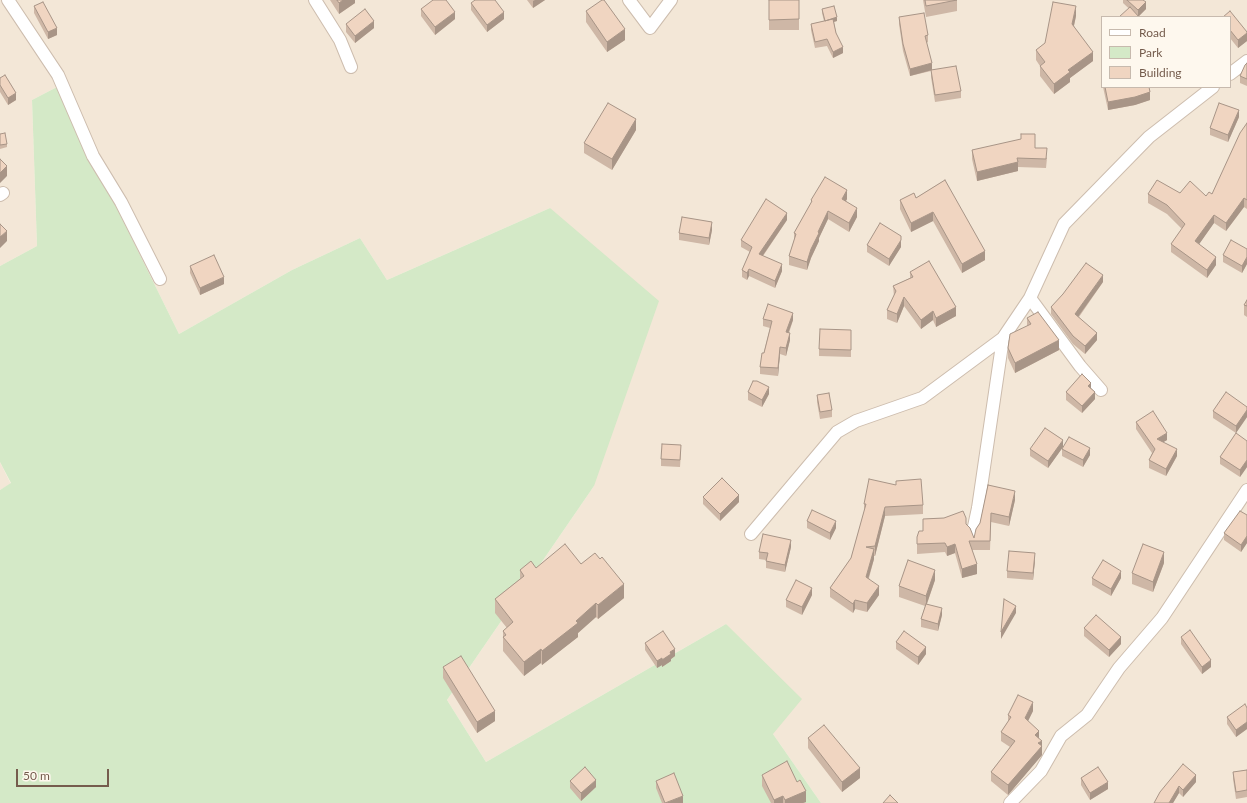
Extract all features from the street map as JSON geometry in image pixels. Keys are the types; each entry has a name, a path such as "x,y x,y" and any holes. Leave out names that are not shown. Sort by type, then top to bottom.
{"street":[{"path":"8,0 58,75 93,156 121,202 160,279"},
{"path":"315,0 340,40 351,67"},
{"path":"629,0 650,28 671,0"},
{"path":"1231,73 1247,61"},
{"path":"751,534 837,432 856,421 922,398 1003,338 1030,298 1064,224 1149,137 1213,88"},
{"path":"1030,298 1080,366 1101,390"},
{"path":"973,531 978,508 1003,338"},
{"path":"1010,803 1041,771 1061,736 1087,715 1119,668 1162,618 1247,490"}],"shaded area":[{"path":"0,0 1247,0 1247,803 821,803 773,734 726,624 486,762 447,700 594,486 550,208 387,280 360,238 292,270 179,334 57,87 32,100 37,246 0,266"},
{"path":"0,462 11,484 0,490"}],"green space":[{"path":"57,87 179,334 292,270 360,238 387,280 550,208 659,301 594,486 447,700 486,762 726,624 802,699 773,734 821,803 0,803 0,490 11,483 0,462 0,266 37,246 32,100"}],"building":[{"path":"433,0 446,0 455,12 435,27 421,9"},
{"path":"475,0 495,0 504,12 487,25 471,3"},
{"path":"604,0 625,29 607,42 586,11"},
{"path":"769,0 799,0 799,19 769,20"},
{"path":"925,0 957,0 926,6"},
{"path":"1127,0 1143,0 1146,2 1138,10"},
{"path":"43,2 57,28 48,32 34,6"},
{"path":"1053,2 1076,6 1072,24 1093,52 1068,70 1070,72 1054,84 1040,66 1045,62 1036,50 1045,43"},
{"path":"834,6 837,17 825,21 822,9"},
{"path":"1130,7 1138,16 1120,16"},
{"path":"365,9 374,21 355,36 346,24"},
{"path":"1230,11 1247,33 1238,40 1231,31 1231,16 1224,16"},
{"path":"924,13 928,35 925,36 932,63 910,69 903,44 899,17"},
{"path":"833,19 836,33 843,47 833,52 827,39 815,42 811,24"},
{"path":"1247,63 1247,79 1240,76"},
{"path":"956,66 961,91 935,95 931,70"},
{"path":"5,75 16,93 8,98 0,85 0,78"},
{"path":"1105,88 1149,88 1150,92 1135,97 1108,102"},
{"path":"608,103 636,119 612,159 584,143"},
{"path":"1219,103 1239,110 1228,135 1210,128"},
{"path":"1247,123 1247,200 1244,198 1226,223 1214,215 1195,241 1216,257 1207,270 1171,244 1185,224 1167,205 1148,194 1157,180 1180,193 1190,181 1206,196 1209,192 1212,194 1240,133"},
{"path":"5,133 7,144 0,145 0,134"},
{"path":"1021,134 1035,134 1035,148 1047,148 1046,159 1017,158 1018,162 977,172 972,150 1021,139"},
{"path":"0,159 7,166 0,173"},
{"path":"825,177 847,190 842,199 857,208 849,223 828,211 811,249 807,262 789,256 796,234 794,233"},
{"path":"945,180 985,251 962,264 933,212 911,223 900,200 914,193 916,198"},
{"path":"766,199 787,213 759,254 782,264 775,281 749,269 747,273 742,270 752,247 741,240"},
{"path":"682,217 712,222 709,238 679,233"},
{"path":"880,223 901,236 901,240 889,259 867,245"},
{"path":"0,224 7,231 0,237"},
{"path":"1231,240 1247,249 1247,257 1242,266 1223,255"},
{"path":"214,255 224,277 200,288 190,266"},
{"path":"929,261 956,307 936,318 933,311 921,320 904,297 897,314 887,310 896,291 893,286 913,277 910,272"},
{"path":"1086,263 1103,275 1075,314 1097,333 1085,346 1073,336 1051,307 1063,294"},
{"path":"768,304 793,313 786,332 790,333 786,348 780,347 778,368 760,367 762,353 764,353 772,321 763,319"},
{"path":"1038,312 1059,340 1015,363 1008,348 1010,334 1031,324 1027,318"},
{"path":"820,329 851,330 851,350 819,349"},
{"path":"1082,374 1091,383 1088,386 1095,392 1082,406 1066,392"},
{"path":"753,381 757,381 769,387 762,400 748,392"},
{"path":"1226,392 1247,407 1247,410 1236,426 1213,411"},
{"path":"829,393 832,410 820,412 817,395"},
{"path":"1153,411 1167,433 1157,439 1177,449 1166,469 1149,460 1155,449 1136,422"},
{"path":"1045,428 1063,440 1048,461 1030,449"},
{"path":"1236,433 1247,441 1247,460 1240,470 1220,457"},
{"path":"1069,437 1090,448 1083,460 1062,449"},
{"path":"662,444 681,445 680,460 661,459"},
{"path":"722,478 739,495 720,514 703,497"},
{"path":"869,479 896,485 896,481 921,479 923,505 885,507 875,546 866,547 874,549 866,577 879,586 867,603 855,600 853,604 830,588 851,558 866,504 864,504"},
{"path":"988,485 1015,491 1009,517 991,513 990,541 969,541 977,564 962,569 955,544 947,547 945,543 917,544 919,531 923,531 923,519 944,518 963,511 966,518 966,524 970,528 974,538 976,529 980,523"},
{"path":"812,510 836,521 830,533 807,521"},
{"path":"1240,511 1247,515 1247,536 1241,545 1224,533"},
{"path":"763,534 791,540 785,565 766,561 768,553 759,552"},
{"path":"565,544 581,564 595,553 600,559 602,557 624,584 598,605 596,603 576,621 578,623 542,651 541,649 524,662 503,637 506,635 503,631 513,622 495,599 524,576 520,570 531,561 536,568"},
{"path":"1143,544 1164,552 1153,582 1132,573"},
{"path":"1009,551 1035,553 1033,573 1007,571"},
{"path":"908,560 935,570 926,596 899,586"},
{"path":"1103,560 1121,571 1111,589 1092,578"},
{"path":"796,580 812,588 802,607 786,600"},
{"path":"1004,599 1016,606 1001,632"},
{"path":"926,604 942,608 938,624 921,619"},
{"path":"1096,615 1121,637 1109,650 1084,628"},
{"path":"1190,630 1211,660 1202,667 1181,637"},
{"path":"663,631 675,649 670,652 671,654 662,660 662,658 657,661 645,643"},
{"path":"904,631 926,647 918,657 896,642"},
{"path":"461,656 495,711 477,722 443,667"},
{"path":"1018,695 1033,702 1025,718 1039,731 1035,735 1042,741 1038,743 1042,746 1008,785 991,772 1015,741 1001,732 1011,717 1008,715"},
{"path":"1245,704 1247,708 1247,722 1236,730 1227,717"},
{"path":"824,725 860,768 842,782 808,738"},
{"path":"787,761 797,782 800,780 806,791 785,800 783,796 774,800 762,775"},
{"path":"1183,764 1196,775 1183,790 1179,786 1169,803 1154,803 1160,792"},
{"path":"585,767 596,780 581,793 570,781"},
{"path":"1098,767 1108,782 1090,793 1081,778"},
{"path":"1247,770 1247,790 1236,792 1233,772"},
{"path":"674,773 683,796 665,803 656,781"},
{"path":"890,795 898,803 883,803"}]}
